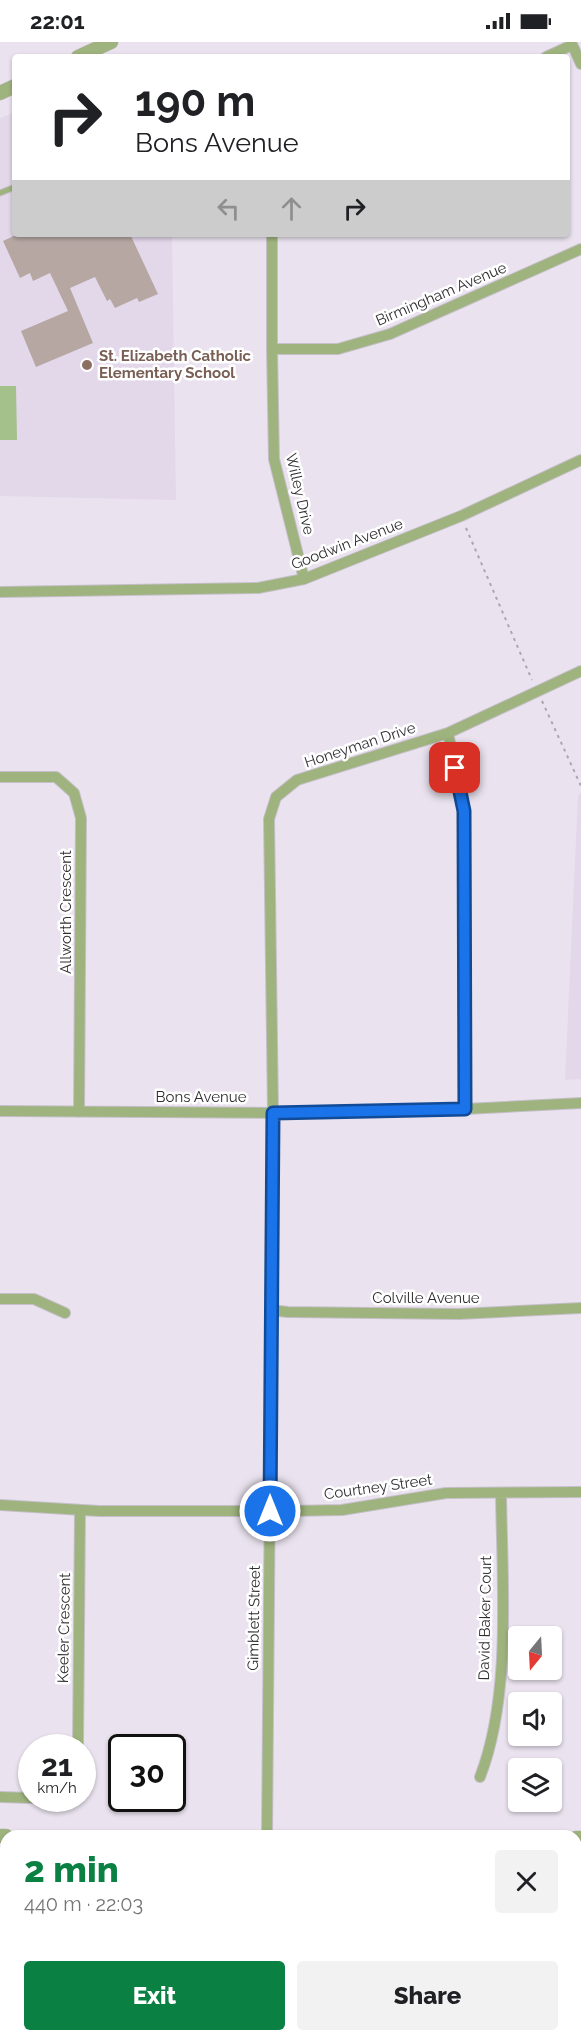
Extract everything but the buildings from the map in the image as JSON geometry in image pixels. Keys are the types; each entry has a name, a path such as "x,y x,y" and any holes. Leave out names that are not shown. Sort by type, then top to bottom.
{"street":[{"path":"82,53 111,42"},
{"path":"552,54 572,44 581,64"},
{"name":"Willey Drive","path":"273,237 274,459 304,579"},
{"name":"Birmingham Avenue","path":"272,349 338,349 390,334 581,249"},
{"name":"Goodwin Avenue","path":"0,592 258,588 304,579 461,516 581,460"},
{"name":"Honeyman Drive","path":"273,1113 269,819 276,797 297,780 448,733 581,671"},
{"path":"448,733 464,811 465,1109"},
{"name":"Allworth Crescent","path":"0,777 56,777 74,792 81,818 79,1112"},
{"name":"Bons Avenue","path":"0,1112 273,1113 465,1109 581,1103"},
{"name":"Gimblett Street","path":"267,1830 273,1113"},
{"path":"0,1299 34,1299 65,1313"},
{"name":"Colville Avenue","path":"270,1310 459,1314 581,1308"},
{"name":"Courtney Street","path":"0,1505 80,1510 342,1510 446,1493 581,1492"},
{"name":"David Baker Court","path":"480,1777 489,1755 502,1669 501,1493"},
{"name":"Keeler Crescent","path":"78,1734 80,1510"},
{"path":"0,1797 18,1798"}],"path":[{"path":"461,516 581,786"}],"shaded area":[{"name":"St. Elizabeth Catholic Elementary School","path":"12,113 12,237 172,237 176,500 0,496 0,118"},
{"path":"581,793 581,1079 565,1080 578,795"}],"green space":[{"path":"0,386 16,386 17,440 0,440"}],"place":[{"name":"St. Elizabeth Catholic Elementary School","path":"87,365"}],"route":[{"path":"270,1511 273,1113 465,1109 464,811 455,768"}]}
